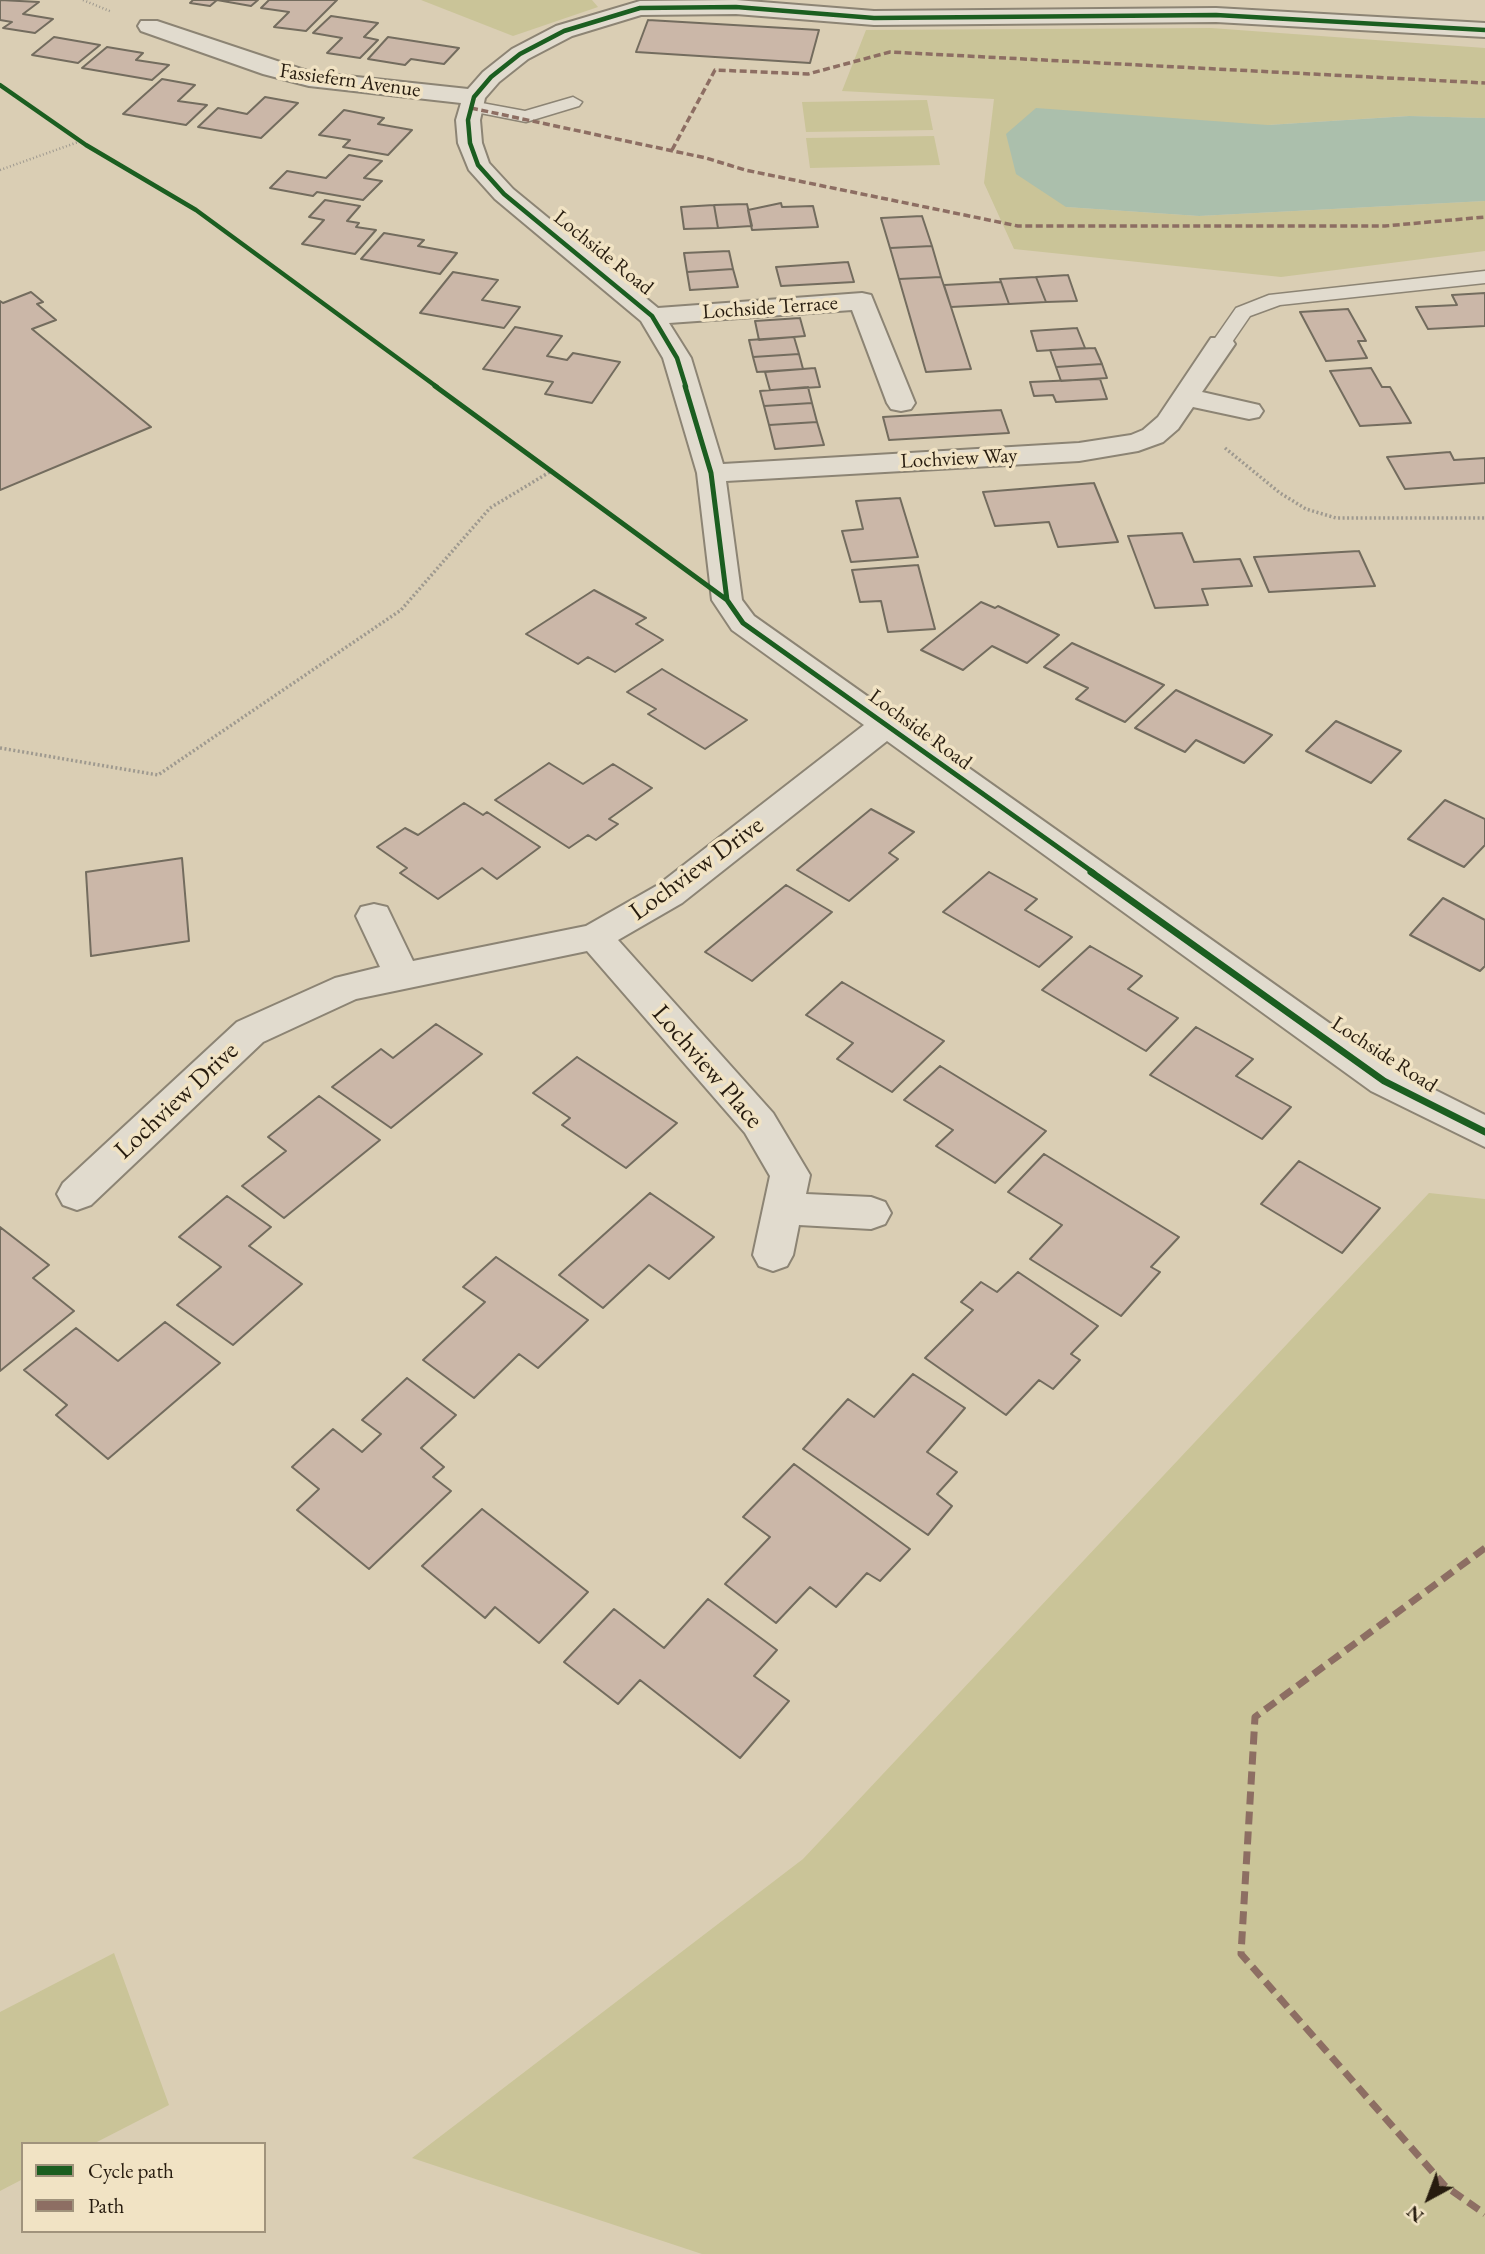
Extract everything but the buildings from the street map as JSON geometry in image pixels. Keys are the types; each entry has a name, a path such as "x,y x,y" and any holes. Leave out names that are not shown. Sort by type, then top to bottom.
{"street":[{"path":"473,102 491,76 542,41 635,4 736,7 874,18 1354,12 1485,30"},
{"name":"Fassiefern Avenue","path":"149,26 271,69 309,79 473,102"},
{"name":"Lochside Road","path":"473,102 468,120 470,143 478,165 503,194 652,316 677,358 711,473 727,600 738,615 769,643 1384,1080 1485,1132"},
{"name":"Lochside Terrace","path":"652,316 862,301 901,403"},
{"name":"Lochview Way","path":"711,473 1079,452 1139,442 1153,436 1179,407 1222,344"},
{"path":"1179,407 1249,411"},
{"name":"Lochview Drive","path":"77,1194 250,1032 348,987 595,937 670,894 885,726"},
{"path":"374,916 402,976"},
{"name":"Lochview Place","path":"595,937 759,1124 790,1175 785,1209 773,1255"},
{"path":"785,1209 871,1213"}],"lane":[{"path":"473,102 526,117 573,102"},
{"path":"1222,344 1243,312 1276,299 1485,277"}],"path":[{"path":"71,134 84,143"},
{"path":"0,170 84,143"},
{"path":"1179,407 1280,493 1306,509 1336,518 1485,518"},
{"path":"542,462 563,478"},
{"path":"0,748 158,775 401,610 490,508 553,470"}],"shaded area":[{"path":"421,0 592,0 598,7 513,36"},
{"path":"1211,28 1485,48 1485,118 1408,116 1268,125 1066,207 1199,216 1485,201 1485,251 1281,277 1014,249 984,183 994,99 842,91 866,30"},
{"path":"927,100 933,130 806,132 802,102"},
{"path":"1036,108 1268,125 1409,116 1485,118 1485,201 1199,216 1066,207 1016,174 1006,134"},
{"path":"934,136 940,165 810,168 806,138"},
{"path":"1429,1193 1485,1199 1485,2254 702,2254 412,2158 803,1859"},
{"path":"114,1953 169,2105 97,2142 21,2142 21,2180 0,2191 0,2012"}],"marked path":[{"path":"672,150 715,70 808,74 890,52 1485,83"},
{"path":"471,108 706,158 745,170 1018,226 1385,226 1485,217"},
{"path":"1485,1548 1255,1717 1241,1954 1445,2186 1485,2214"}],"cycle path":[{"path":"1485,30 1216,15 874,18 736,7 640,8 564,31 520,54 491,77 474,97 468,120 470,143 478,165 504,194 652,316 677,358 711,473 727,600 743,623 1384,1081 1485,1132"},
{"path":"0,85 86,145 196,210 727,600"}]}
